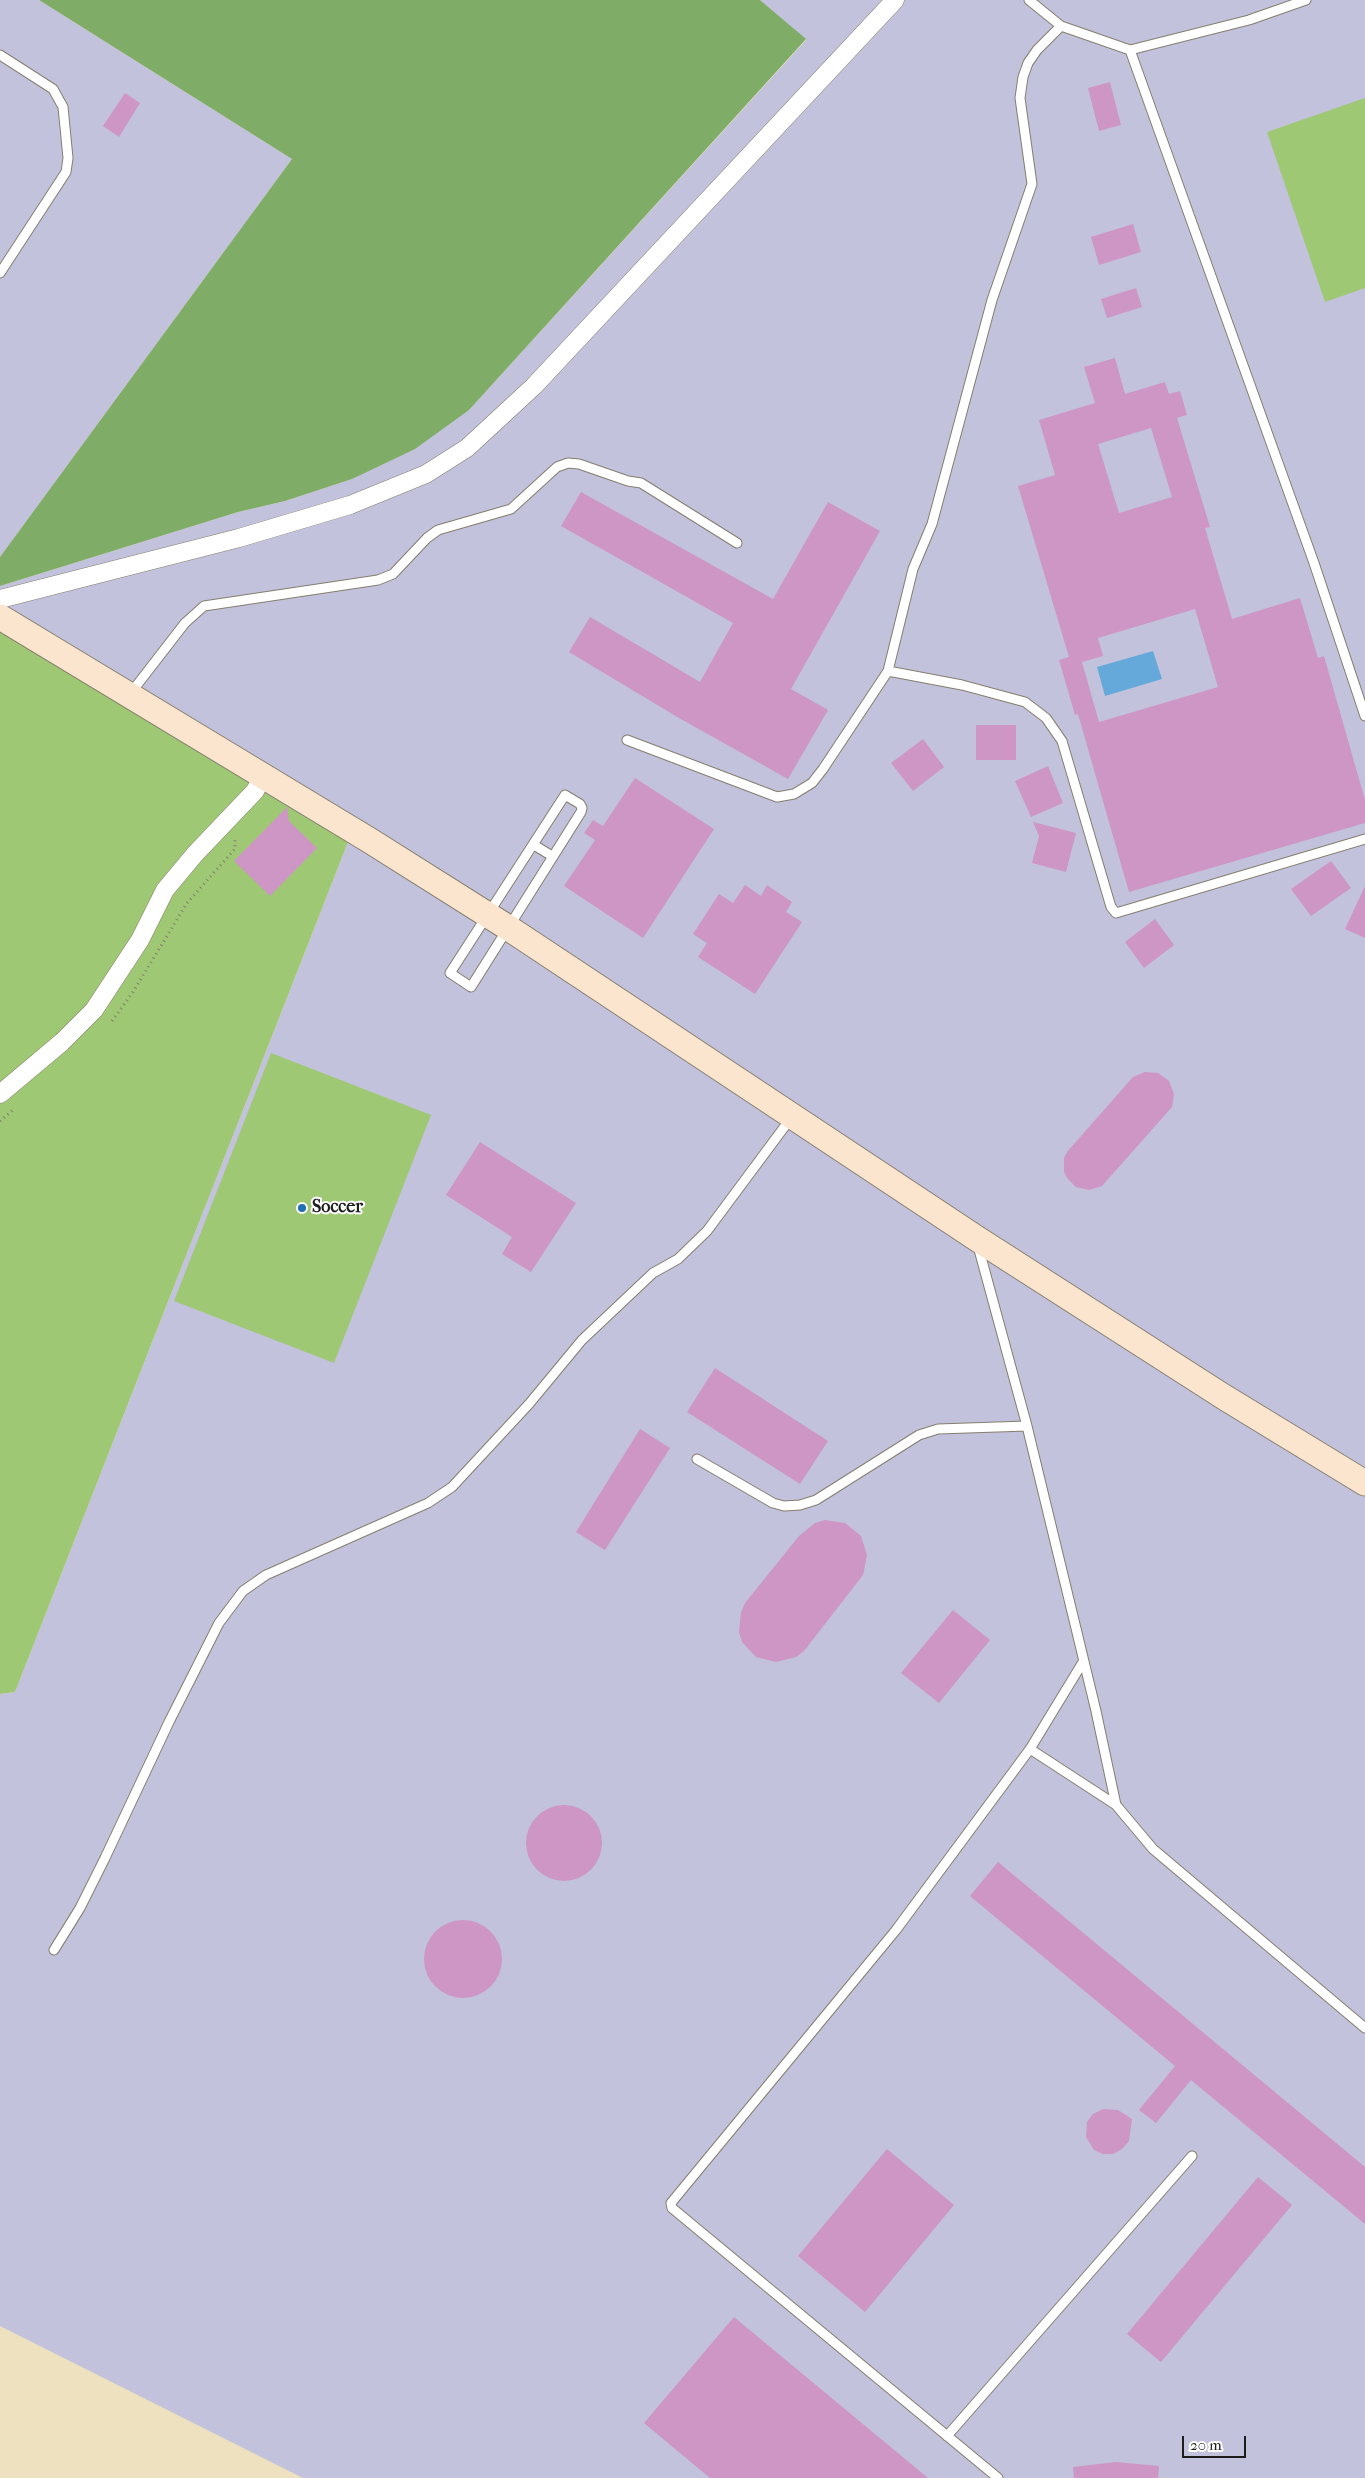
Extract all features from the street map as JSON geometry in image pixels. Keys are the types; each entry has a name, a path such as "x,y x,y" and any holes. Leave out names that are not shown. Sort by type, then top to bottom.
{"street":[{"path":"0,599 239,538 350,506 426,474 467,448 534,386 895,0"},
{"path":"0,618 370,840 498,921 976,1238 1224,1397 1365,1483"},
{"path":"0,1094 62,1042 94,1010 140,940 165,890 195,854 255,791 263,776"}],"lane":[{"path":"1029,0 1061,26 1130,50 1249,20 1306,0"},
{"path":"627,740 777,797 794,794 812,783 823,769 888,671 914,569 932,524 992,300 1030,195 1031,175 1020,98 1022,77 1028,63 1037,50 1061,26"},
{"path":"1130,50 1314,563 1365,714"},
{"path":"0,56 53,88 63,107 68,158 66,172 0,273"},
{"path":"128,696 185,623 204,606 378,580 393,574 427,538 438,530 511,509 557,467 568,463 579,464 628,481 641,483 737,543"},
{"path":"888,671 962,685 1026,702 1046,718 1062,741 1111,907 1116,913 1365,839"},
{"path":"534,845 498,921 470,987 450,974 498,921 552,856 581,812 580,804 565,795 534,845"},
{"path":"534,845 552,856"},
{"path":"54,1950 80,1908 169,1722 219,1623 243,1591 266,1575 428,1503 452,1487 529,1404 582,1340 653,1273 678,1259 707,1231 793,1116"},
{"path":"976,1238 1027,1426 1084,1662 1116,1805"},
{"path":"697,1459 773,1503 784,1506 800,1505 816,1500 919,1436 938,1429 1027,1426"},
{"path":"998,2478 672,2208 671,2204 896,1930 1030,1749 1084,1662"},
{"path":"1030,1749 1116,1805 1153,1849 1365,2028"},
{"path":"947,2436 1192,2156"}],"shaded area":[{"path":"0,0 39,0 292,159 0,557"},
{"path":"760,0 1365,0 1365,2478 303,2478 0,2326 0,1694 15,1692 348,842 0,617 0,586 238,512 285,501 352,479 469,410 806,40"}],"green space":[{"path":"39,0 760,0 806,39 469,410 415,449 352,479 285,501 238,512 0,586 0,557 292,159"},
{"path":"1365,98 1365,288 1325,302 1267,132"},
{"path":"0,617 348,842 15,1692 0,1694"},
{"name":"Soccer","path":"271,1053 431,1115 334,1363 174,1301"}],"water":[{"path":"1153,651 1162,679 1105,696 1097,667"}],"building":[{"path":"1110,82 1121,125 1099,131 1088,88"},
{"path":"125,93 140,103 119,137 103,126"},
{"path":"1133,224 1141,252 1099,265 1091,237"},
{"path":"1136,288 1142,307 1107,318 1101,299"},
{"path":"1115,358 1125,394 1165,382 1169,394 1180,391 1187,415 1177,418 1210,527 1205,528 1232,619 1300,598 1318,658 1324,656 1365,800 1365,823 1129,892 1078,714 1075,715 1059,660 1069,657 1018,486 1055,475 1039,420 1095,403 1084,367","holes":["1151,428 1172,497 1119,513 1098,444","1195,609 1218,687 1099,722 1082,662 1103,656 1098,638"]},
{"path":"581,492 773,599 828,502 880,531 791,689 828,710 788,779 679,718 569,652 590,617 700,682 733,623 561,526"},
{"path":"976,725 1016,725 1016,760 976,760"},
{"path":"923,739 944,767 913,791 891,763"},
{"path":"1048,766 1063,803 1031,817 1015,781"},
{"path":"635,778 714,829 643,938 564,886 595,840 584,833 593,820 603,826"},
{"path":"287,807 289,821 317,848 270,896 234,861"},
{"path":"1033,822 1076,833 1066,872 1032,863 1039,836"},
{"path":"1331,861 1351,888 1311,916 1291,889"},
{"path":"745,885 761,896 767,885 792,902 786,912 802,922 755,994 698,957 707,943 693,934 719,894 733,903"},
{"path":"1365,886 1365,938 1345,929"},
{"path":"1155,919 1174,945 1144,968 1125,942"},
{"path":"1145,1072 1158,1073 1169,1081 1174,1094 1172,1107 1102,1186 1089,1190 1076,1187 1064,1172 1064,1158 1067,1152 1133,1077"},
{"path":"480,1142 576,1203 531,1272 502,1254 512,1237 446,1195"},
{"path":"715,1368 828,1441 800,1484 687,1412"},
{"path":"640,1429 670,1448 605,1550 576,1532"},
{"path":"825,1520 845,1523 861,1536 867,1555 863,1575 804,1651 796,1657 776,1662 756,1657 742,1642 739,1632 741,1612 745,1603 799,1536 815,1523"},
{"path":"953,1610 990,1640 939,1703 901,1673"},
{"path":"564,1805 579,1808 591,1816 599,1828 602,1843 599,1858 591,1870 579,1878 564,1881 549,1878 537,1870 529,1858 526,1843 529,1828 537,1816 549,1808"},
{"path":"998,1862 1365,2167 1365,2224 1191,2080 1156,2123 1139,2110 1175,2066 970,1896"},
{"path":"463,1920 478,1923 491,1931 499,1944 502,1959 499,1974 491,1987 478,1995 463,1998 448,1995 435,1987 427,1974 424,1959 427,1944 435,1931 448,1923"},
{"path":"1103,2109 1118,2110 1132,2119 1129,2141 1122,2149 1113,2154 1103,2154 1094,2150 1086,2137 1087,2122 1093,2114"},
{"path":"887,2149 954,2205 865,2312 798,2256"},
{"path":"1258,2177 1292,2205 1161,2362 1127,2334"},
{"path":"734,2317 928,2478 710,2478 644,2423"},
{"path":"1116,2462 1159,2466 1158,2478 1074,2478 1073,2467"}],"place":[{"name":"Soccer","path":"302,1208"}]}
